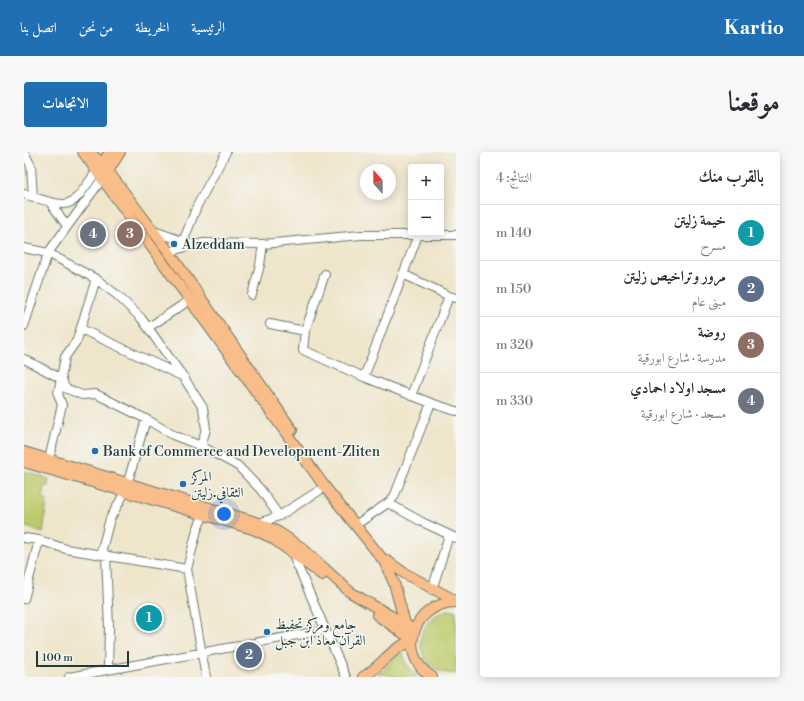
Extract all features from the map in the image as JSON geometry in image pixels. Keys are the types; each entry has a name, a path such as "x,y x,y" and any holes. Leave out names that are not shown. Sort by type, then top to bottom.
{"main road":[{"path":"83,152 102,171 154,231 357,524 386,560 395,568 432,590 456,602"},
{"path":"90,152 160,258 190,300 325,487 387,567 398,596 404,624 413,638 416,659 420,666 432,677"},
{"path":"102,171 110,152"},
{"path":"102,171 120,152"},
{"path":"160,258 169,252"},
{"path":"24,452 49,459 203,516 253,529 272,538 413,638"},
{"path":"24,462 258,522 278,532 302,548 350,592 404,624"},
{"path":"363,677 413,638 419,621 426,612 436,606 456,602"}],"street":[{"path":"24,152 31,166 32,196"},
{"path":"183,242 197,206 226,152"},
{"path":"24,194 64,205 75,200 102,171"},
{"path":"24,326 48,253 102,171"},
{"path":"50,202 67,226"},
{"path":"154,231 183,242 197,244 263,244 361,235 408,234"},
{"path":"444,235 456,235"},
{"path":"364,378 417,236"},
{"path":"169,252 197,244"},
{"path":"252,295 260,265 263,244"},
{"path":"24,248 48,253 96,278 117,295 149,327 205,412 206,429 201,446"},
{"path":"325,274 305,331 304,351 364,378 431,404 456,411"},
{"path":"403,274 453,297 412,396"},
{"path":"49,459 62,404 58,394 65,357 77,340 81,330 96,278"},
{"path":"149,327 190,300"},
{"path":"270,324 305,331"},
{"path":"81,330 184,378"},
{"path":"24,359 62,379 65,388 82,395 96,394 146,419 173,435 201,446 238,466 261,490 279,516"},
{"path":"357,524 388,503 398,490 431,404"},
{"path":"108,669 109,628 106,556 102,549 110,519 125,488 146,419"},
{"path":"258,522 279,516 325,487"},
{"path":"388,503 452,536 432,590"},
{"path":"203,516 197,530 187,569 206,677"},
{"path":"24,538 39,540 66,549 187,569"},
{"path":"24,599 39,540"},
{"path":"292,553 346,677"},
{"path":"69,677 201,654 325,630"}],"green space":[{"path":"24,471 49,479 48,486 44,486 42,499 47,500 43,533 24,526"},
{"path":"447,610 456,611 456,673 443,672 433,667 426,659 422,649 421,638 425,627 433,617"},
{"path":"400,651 403,652 405,662 417,677 398,677 378,673 386,668"}],"place":[{"name":"مسجد اولاد احمادي","path":"93,234"},
{"name":"روضة","path":"130,234"},
{"name":"Alzeddam","path":"174,244"},
{"name":"Bank of Commerce and Development-Zliten","path":"95,451"},
{"name":"المركز الثقافي.زليتن","path":"183,484"},
{"name":"خيمة زليتن","path":"149,618"},
{"name":"جامع ومركز تحفيظ القرآن معاذ ابن جبل","path":"267,632"},
{"name":"مرور وتراخيص زليتن","path":"249,655"}]}
